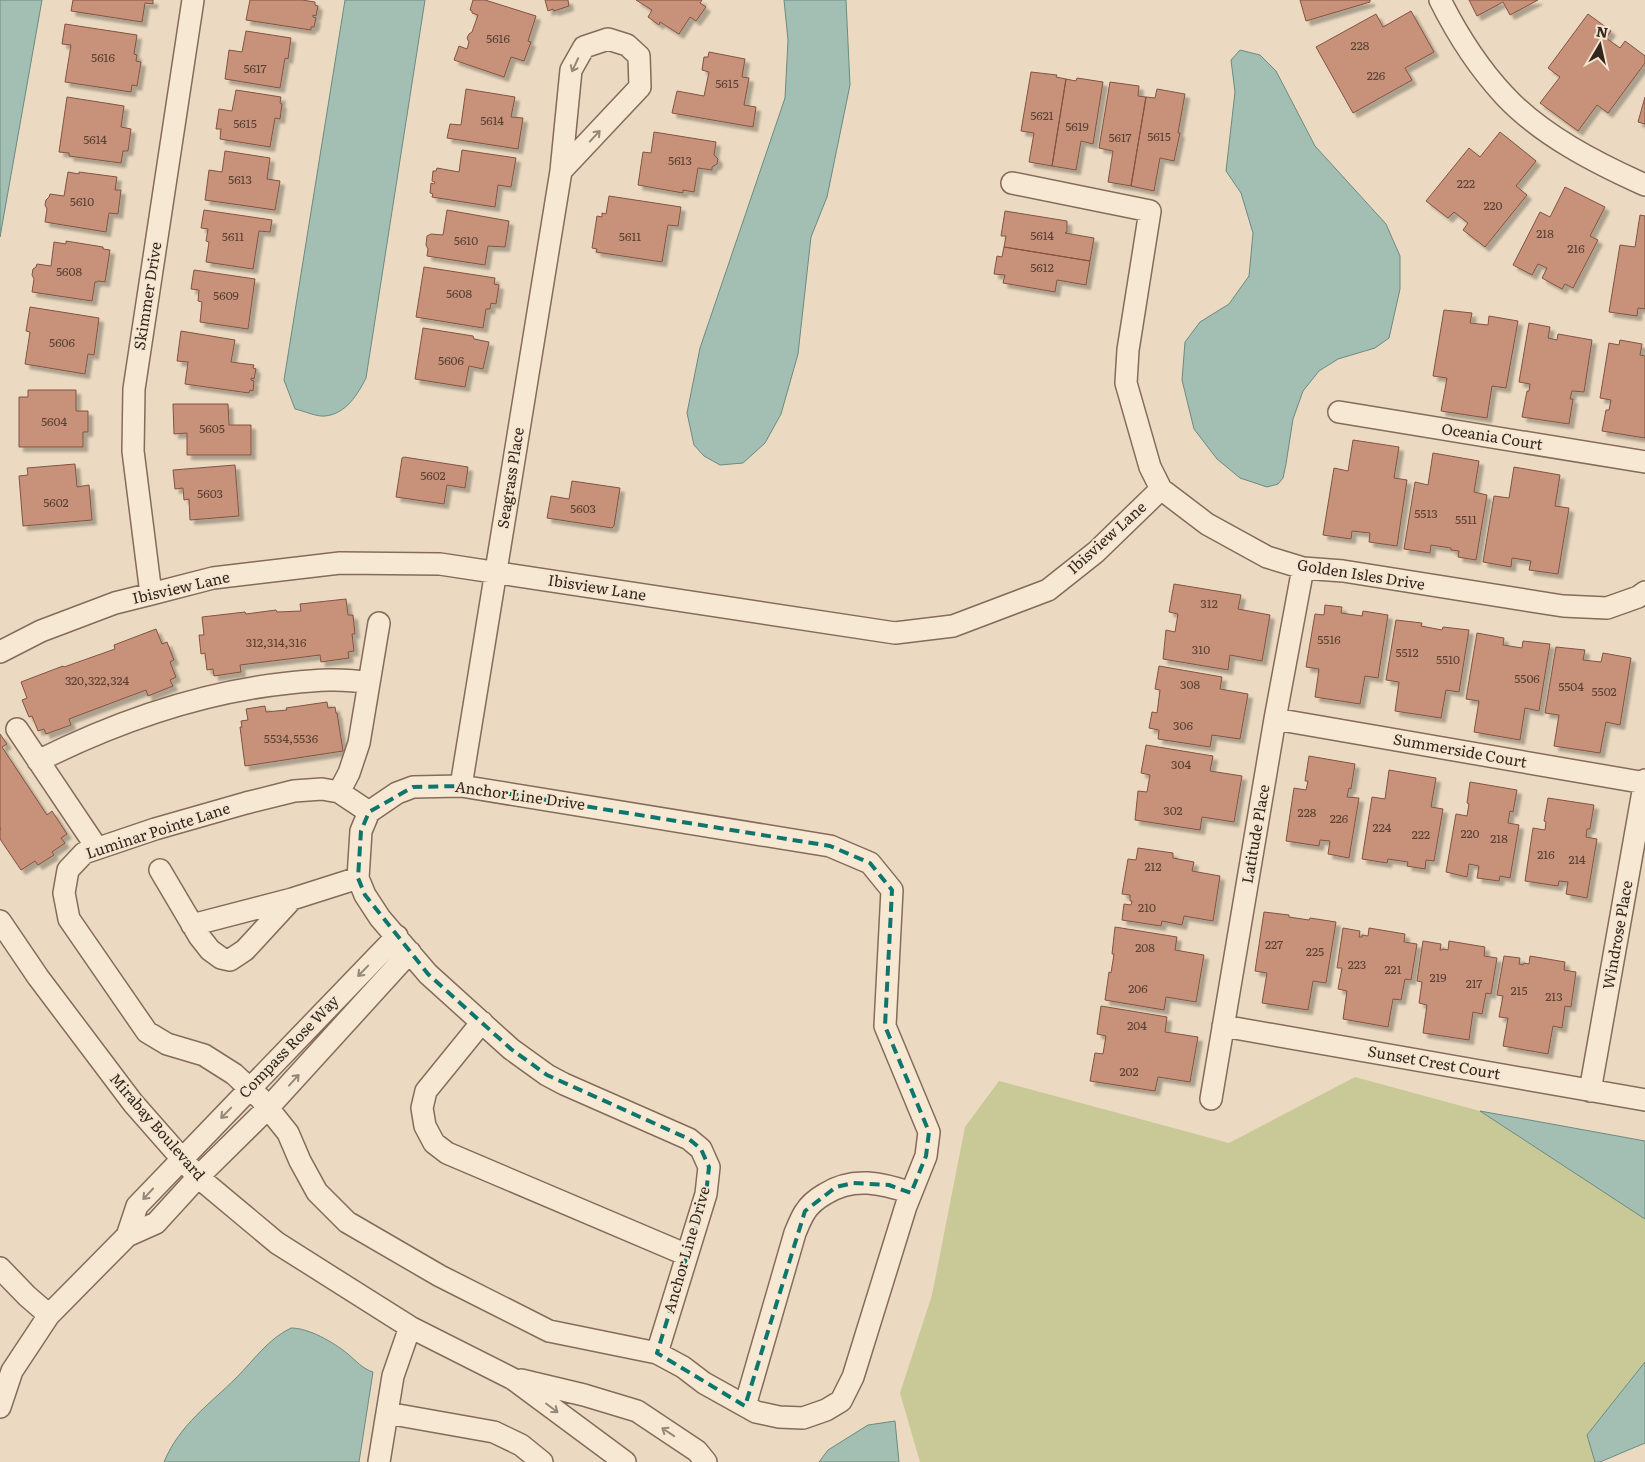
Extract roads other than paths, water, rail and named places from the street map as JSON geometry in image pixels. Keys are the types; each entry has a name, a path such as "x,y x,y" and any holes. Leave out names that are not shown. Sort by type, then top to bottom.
{"street":[{"name":"Skimmer Drive","path":"151,594 133,451 134,389 193,0"},
{"path":"1440,0 1452,25 1504,96 1537,124 1573,149 1645,185"},
{"name":"Seagrass Place","path":"461,786 561,171 571,70 584,47 608,39 627,45 639,56 640,87 561,171"},
{"name":"Golden Isles Drive","path":"1012,183 1150,210 1128,350 1126,383 1150,467 1161,489 1207,524 1267,557 1303,568 1342,572 1563,606 1607,608 1638,597 1645,592"},
{"name":"Oceania Court","path":"1339,412 1645,462"},
{"name":"Ibisview Lane","path":"0,652 41,631 115,603 213,578 340,563 440,564 895,633 943,628 953,626 1048,590 1096,552 1161,489"},
{"name":"Latitude Place","path":"1210,1099 1275,719 1303,568"},
{"path":"339,792 349,773 359,743 379,623"},
{"path":"38,761 112,727 160,711 242,690 313,680 350,680 369,683"},
{"name":"Summerside Court","path":"1275,719 1645,782"},
{"path":"17,729 97,848"},
{"name":"Windrose Place","path":"1590,1091 1645,782"},
{"name":"Anchor Line Drive","path":"268,1108 288,1133 300,1161 317,1192 348,1222 440,1276 549,1331 657,1353 682,1367 704,1383 756,1412 779,1417 803,1418 826,1410 841,1401 854,1377 911,1193 926,1156 929,1132 885,1026 892,890 870,864 830,846 461,786 413,787 397,793 369,812 361,831 358,878 365,895 380,918 428,974 511,1049 546,1075 689,1139 701,1149 709,1167 706,1194 657,1353"},
{"name":"Luminar Pointe Lane","path":"268,1108 234,1074 204,1056 167,1044 147,1032 69,919 64,893 68,870 84,853 97,848 164,827 294,791 322,789 339,792 369,812"},
{"path":"160,870 192,925 210,950 221,958 230,960 245,950 292,899"},
{"path":"192,925 292,899 358,878"},
{"name":"Mirabay Boulevard","path":"0,921 38,978 133,1103 198,1177 277,1243 410,1327 513,1379 625,1462"},
{"name":"Compass Rose Way","path":"127,1236 137,1206 249,1088 404,944"},
{"name":"Compass Rose Way","path":"127,1236 156,1224 198,1177 268,1108 404,944"},
{"path":"482,1022 426,1091 422,1108 425,1126 434,1143 447,1153 687,1256"},
{"name":"Sunset Crest Court","path":"1223,1026 1645,1100"},
{"path":"745,1406 795,1233 805,1212 817,1198 836,1187 853,1183 888,1185 911,1193"},
{"path":"0,1407 12,1371 49,1315 127,1236"},
{"path":"0,1268 27,1296 49,1315"},
{"path":"379,1462 393,1376 410,1327"},
{"name":"Mirabay Boulevard","path":"513,1379 584,1394 636,1411 697,1451 706,1462"},
{"path":"387,1413 494,1432 521,1445 542,1462"}]}
